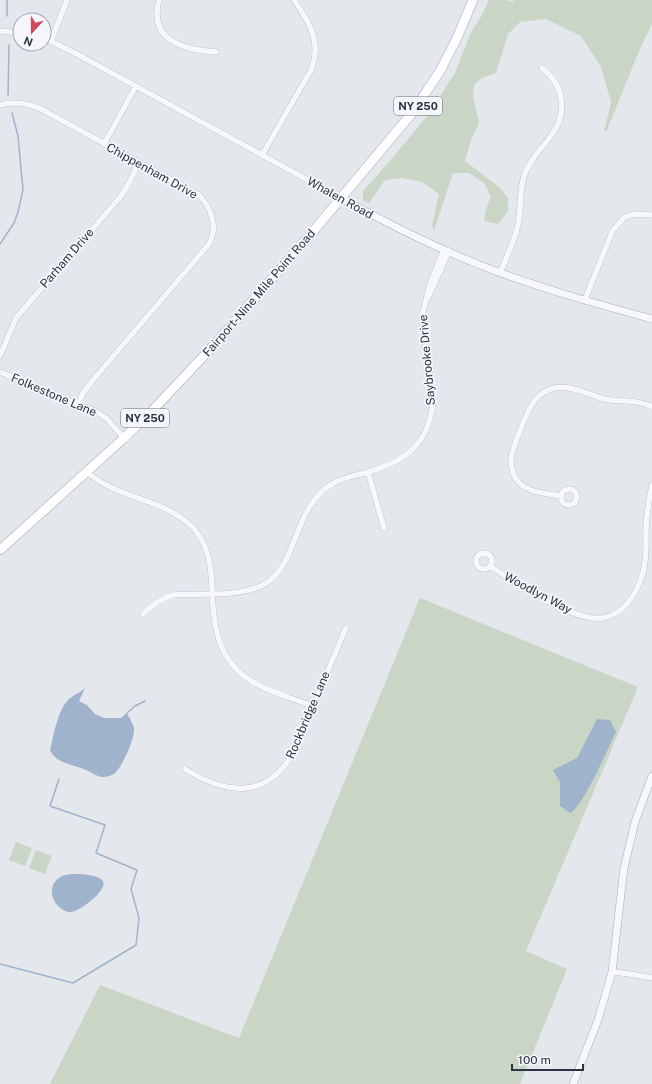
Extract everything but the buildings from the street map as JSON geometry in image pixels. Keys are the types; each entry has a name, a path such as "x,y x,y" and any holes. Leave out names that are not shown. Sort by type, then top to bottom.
{"main road":[{"name":"Fairport-Nine Mile Point Road","path":"0,550 124,438 163,400 215,344 398,132 428,92 448,56 473,0"}],"street":[{"path":"52,38 67,0"},
{"path":"160,0 157,14 162,31 167,37 180,46 189,49 216,52"},
{"path":"262,155 311,70 316,52 310,23 294,0"},
{"path":"0,31 12,32"},
{"name":"Whalen Road","path":"52,42 340,198 392,225 446,250 500,273 652,319"},
{"path":"500,273 517,229 525,174 531,163 557,128 561,117 562,102 559,89 554,80 542,68"},
{"path":"104,144 136,86"},
{"name":"Chippenham Drive","path":"0,106 15,102 33,106 199,195 206,202 212,215 213,235 205,250 93,380 83,393 78,404"},
{"name":"Parham Drive","path":"0,356 16,318 121,196 128,186 139,163"},
{"path":"584,299 613,230 620,222 629,216 638,214 652,216"},
{"name":"Saybrooke Drive","path":"142,614 153,604 163,598 173,595 247,591 268,581 283,566 308,509 325,488 340,480 392,464 410,452 424,434 429,424 433,402 422,325 423,307 437,281 446,250"},
{"name":"Folkestone Lane","path":"0,372 101,415 124,438"},
{"path":"560,496 529,490 516,479 511,466 515,444 531,406 536,398 549,389 562,387 604,398 639,403 652,408"},
{"path":"87,472 99,482 166,509 177,514 187,522 196,532 208,552 211,564 215,628 220,644 234,666 253,682 312,706"},
{"path":"368,472 384,528"},
{"name":"Woodlyn Way","path":"490,566 532,593 574,613 602,618 619,611 629,602 636,591 645,563 649,539 647,517 652,485"},
{"name":"Rockbridge Lane","path":"186,769 196,776 210,782 235,789 254,787 269,781 282,769 292,755 346,628"},
{"path":"573,1084 598,1020 612,972 624,868 635,822 652,776"},
{"path":"612,972 652,978"}],"green space":[{"path":"489,0 507,0 512,2 514,0 652,0 652,24 639,51 607,130 604,132 611,102 601,67 581,36 546,19 520,22 508,34 496,73 482,78 474,85 473,97 479,123 471,140 465,161 499,187 508,198 508,211 498,224 484,221 486,209 491,197 484,183 469,173 453,173 434,231 432,225 439,194 422,182 402,178 385,180 369,203 363,200 363,191 427,116 455,73 470,34 482,15"},
{"path":"420,598 638,687 526,951 567,969 520,1084 50,1084 100,985 239,1038"},
{"path":"16,842 32,848 25,866 9,860"},
{"path":"36,850 52,856 45,874 29,868"}],"water":[{"path":"85,688 79,701 87,705 95,714 104,718 121,718 127,713 133,726 134,734 123,762 115,773 110,776 99,776 65,763 56,758 50,750 56,724 64,705 70,698"},
{"path":"597,719 610,720 616,732 588,789 575,809 570,813 560,806 560,782 553,770 577,758"},
{"path":"71,874 96,877 104,883 95,897 76,911 68,912 56,903 52,891 53,885 57,880 63,876"}],"waterway":[{"path":"7,0 7,16"},
{"path":"8,95 9,45"},
{"path":"0,244 14,223 23,190 18,136 12,113"},
{"path":"127,713 135,706 145,701"},
{"path":"0,964 73,983 136,945 139,918 131,889 137,870 96,853 105,825 50,806 59,779"}]}
